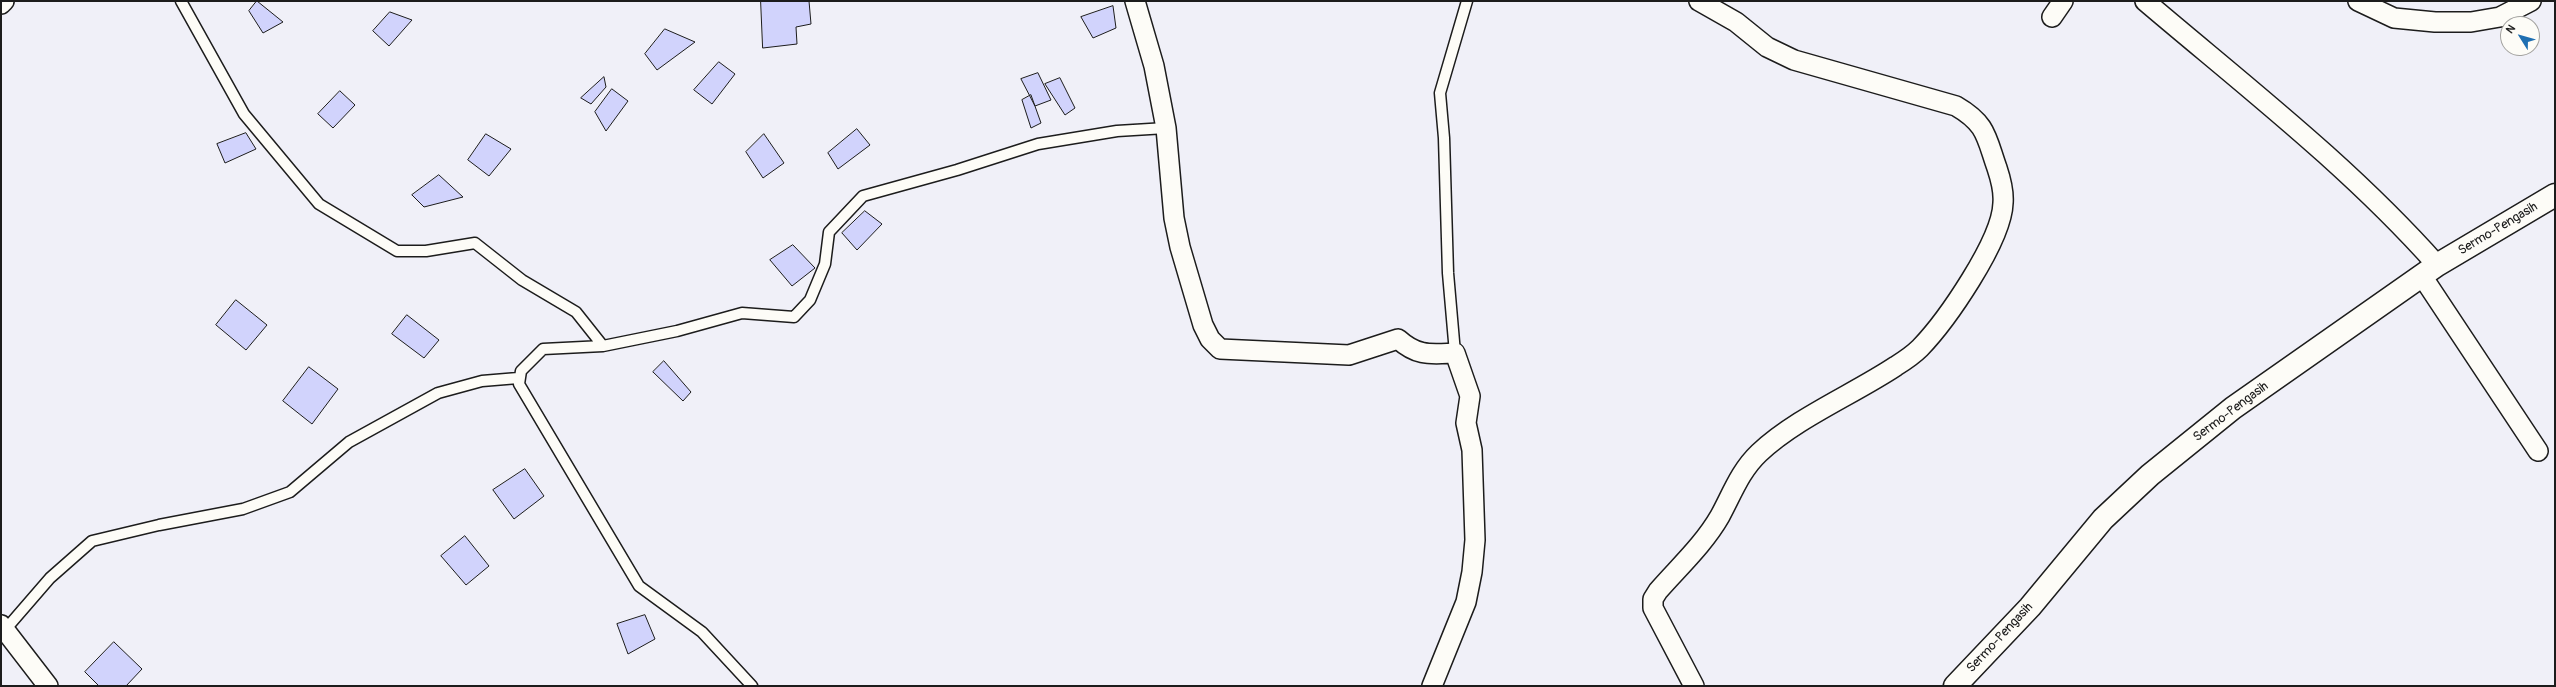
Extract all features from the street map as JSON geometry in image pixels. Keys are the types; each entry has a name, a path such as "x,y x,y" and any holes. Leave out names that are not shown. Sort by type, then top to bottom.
{"main road":[{"name":"Sermo-Pengasih","path":"1955,686 2030,607 2103,519 2150,474 2233,408 2430,271 2555,195"}],"street":[{"path":"1,4 4,1"},
{"path":"1135,1 1154,66 1166,128 1174,218 1180,247 1203,325 1210,339 1220,349 1349,355 1398,339 1410,350 1431,354 1456,353 1470,396 1466,423 1472,450 1475,540 1472,572 1466,602 1432,686"},
{"path":"1694,686 1653,608 1653,599 1658,591 1706,536 1720,516 1747,466 1757,454 1792,429 1896,366 1919,349 1942,321 1976,270 2001,218 2003,204 2002,184 1982,124 1969,114 1956,106 1794,60 1767,47 1736,22 1699,1"},
{"path":"2052,17 2063,1"},
{"path":"2145,1 2288,119 2366,191 2430,271 2538,451"},
{"path":"2358,1 2394,18 2442,22 2471,22 2500,16 2531,1"},
{"path":"3,628 48,686"}],"lane":[{"path":"181,1 244,114 319,204 397,251 426,251 475,243 522,280 576,312 603,346"},
{"path":"1456,353 1448,272 1444,138 1440,93 1467,1"},
{"path":"752,686 702,632 640,586 519,384 518,378 521,371 543,349 603,346 677,331 742,312 794,317 810,300 826,264 829,232 863,196 957,170 1038,144 1117,131 1166,128"},
{"path":"3,628 50,578 92,541 159,525 244,509 290,492 349,442 438,393 482,381 518,378"}],"building":[{"path":"257,1 283,22 263,33 249,11"},
{"path":"761,1 809,1 811,24 796,27 797,44 763,48"},
{"path":"1113,6 1116,28 1093,38 1081,17"},
{"path":"390,12 412,20 389,46 373,31"},
{"path":"665,29 695,42 657,70 645,54"},
{"path":"719,62 735,74 712,104 694,90"},
{"path":"1038,73 1051,100 1035,106 1021,79"},
{"path":"604,77 606,87 591,104 581,98"},
{"path":"1060,78 1075,108 1065,115 1045,84"},
{"path":"612,89 628,101 606,131 595,112"},
{"path":"340,91 355,105 333,128 318,114"},
{"path":"1031,95 1041,123 1031,128 1022,100"},
{"path":"857,129 870,145 838,169 828,153"},
{"path":"246,133 256,149 225,163 217,144"},
{"path":"486,134 511,149 489,176 468,160"},
{"path":"764,134 784,163 763,178 746,152"},
{"path":"439,175 463,197 424,207 412,195"},
{"path":"865,211 882,224 857,250 842,233"},
{"path":"793,245 815,268 792,286 770,260"},
{"path":"236,300 267,325 246,350 216,325"},
{"path":"407,315 439,340 424,358 392,334"},
{"path":"664,361 691,392 683,401 653,372"},
{"path":"309,367 338,389 312,424 283,401"},
{"path":"525,469 544,496 514,519 493,490"},
{"path":"465,536 489,566 466,585 441,556"},
{"path":"645,615 655,639 628,654 617,624"},
{"path":"114,642 142,669 126,686 99,686 85,672"}]}
